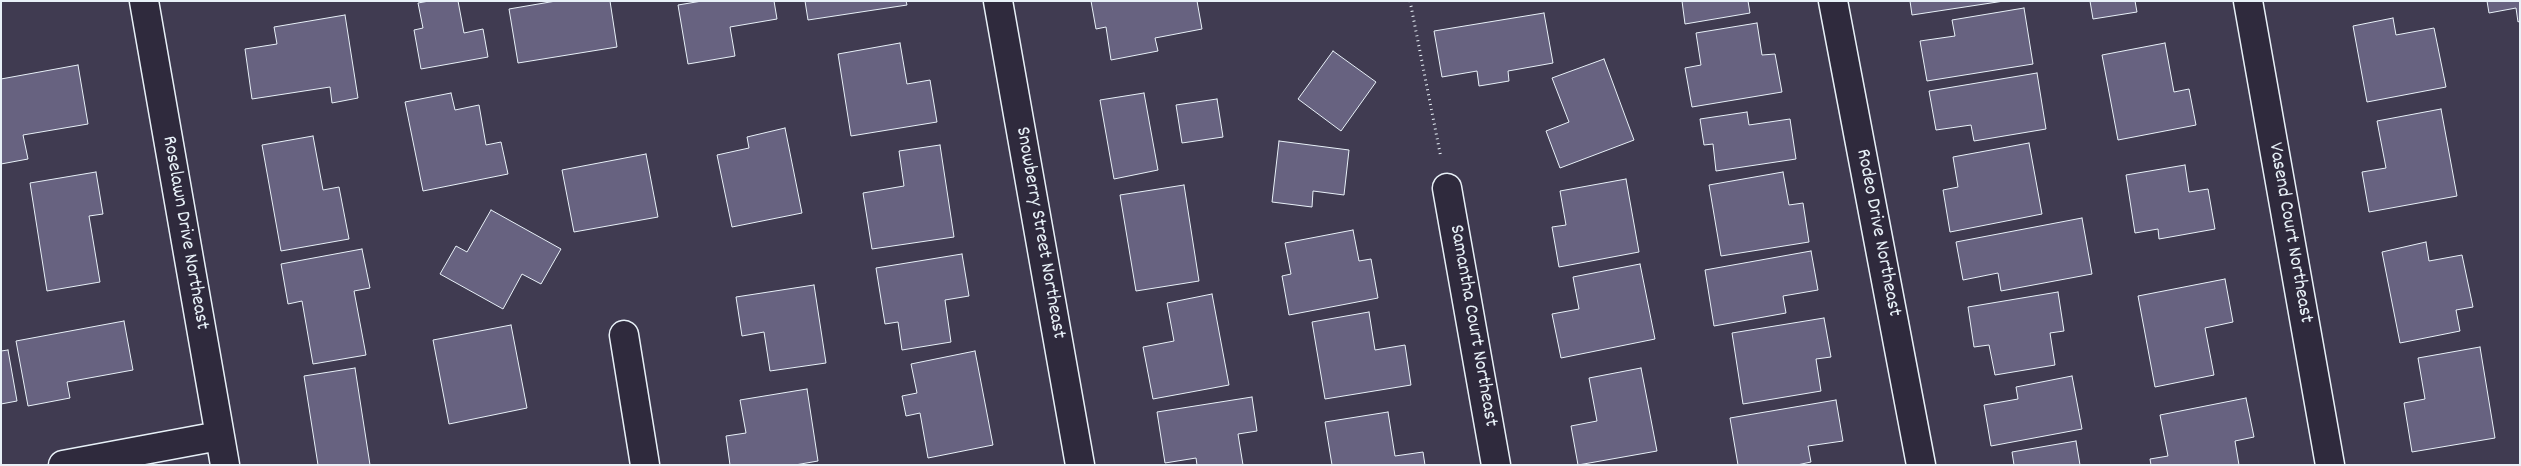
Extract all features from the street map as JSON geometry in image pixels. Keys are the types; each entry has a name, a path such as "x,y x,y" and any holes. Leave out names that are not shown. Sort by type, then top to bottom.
{"street":[{"name":"Roselawn Drive Northeast","path":"144,1 225,465"},
{"name":"Snowberry Street Northeast","path":"998,1 1080,465"},
{"name":"Rodeo Drive Northeast","path":"1833,1 1921,465"},
{"name":"Vasend Court Northeast","path":"2248,1 2330,465"},
{"name":"Samantha Court Northeast","path":"1447,188 1496,465"},
{"path":"624,336 645,465"},
{"path":"62,465 219,436"}],"path":[{"path":"1410,1 1430,111 1447,188"}],"building":[{"path":"458,1 464,33 483,29 488,57 421,69 414,30 423,28 418,3"},
{"path":"556,1 610,1 617,47 518,63 509,9"},
{"path":"702,1 774,1 777,19 730,27 735,56 688,64 678,5"},
{"path":"805,1 906,1 907,5 808,20"},
{"path":"1091,1 1197,1 1202,29 1155,38 1158,51 1111,60 1106,27 1096,29"},
{"path":"1682,1 1748,1 1750,13 1685,24"},
{"path":"1910,1 2004,1 1912,15"},
{"path":"2090,1 2135,1 2137,12 2093,19"},
{"path":"2487,1 2520,1 2520,21 2518,22 2516,8 2489,13"},
{"path":"2024,8 2033,64 1927,81 1920,41 1955,36 1952,20"},
{"path":"1544,13 1553,63 1508,71 1509,81 1479,86 1477,71 1442,77 1434,31"},
{"path":"345,15 358,98 332,103 330,87 252,99 245,49 277,44 274,27"},
{"path":"2393,18 2396,35 2434,28 2446,87 2367,102 2353,26"},
{"path":"1757,23 1762,55 1775,54 1782,92 1692,107 1685,68 1701,65 1696,33"},
{"path":"900,43 907,84 930,80 937,122 851,136 838,54"},
{"path":"2165,43 2174,92 2189,89 2196,125 2118,140 2102,55"},
{"path":"1333,51 1376,82 1341,131 1298,99"},
{"path":"1604,59 1634,140 1560,168 1546,131 1569,122 1552,78"},
{"path":"78,65 88,124 23,135 28,159 1,164 1,79"},
{"path":"2037,73 2046,129 1974,141 1971,125 1936,130 1929,91"},
{"path":"451,93 455,110 479,105 486,145 501,142 508,174 423,191 405,102"},
{"path":"1144,93 1158,170 1114,179 1100,100"},
{"path":"1217,99 1223,137 1182,143 1176,105"},
{"path":"2441,109 2457,196 2369,212 2362,172 2386,168 2377,121"},
{"path":"1747,112 1749,125 1790,119 1796,159 1716,171 1713,144 1704,145 1700,119"},
{"path":"785,128 802,213 732,227 717,155 749,148 747,137"},
{"path":"313,136 323,190 339,187 349,239 281,251 262,145"},
{"path":"1279,141 1349,150 1344,195 1313,191 1312,207 1272,202"},
{"path":"2029,143 2042,214 1950,232 1943,190 1958,187 1953,157"},
{"path":"940,145 954,237 872,249 863,193 904,186 899,151"},
{"path":"646,154 658,217 574,232 562,170"},
{"path":"2185,165 2189,192 2208,189 2215,229 2159,239 2158,229 2135,233 2126,175"},
{"path":"96,172 103,214 89,216 100,282 47,291 30,183"},
{"path":"1783,172 1789,205 1803,203 1809,242 1721,256 1709,185"},
{"path":"1626,179 1639,252 1559,267 1552,227 1566,225 1560,191"},
{"path":"1184,185 1199,281 1136,291 1120,195"},
{"path":"491,210 561,249 541,284 522,274 503,309 440,274 456,246 467,252"},
{"path":"2082,218 2092,274 2001,291 1998,273 1963,280 1956,242"},
{"path":"1353,230 1359,261 1371,259 1378,298 1289,315 1282,276 1291,274 1285,243"},
{"path":"2426,242 2429,261 2462,255 2473,307 2456,310 2460,331 2400,343 2382,252"},
{"path":"362,249 370,288 354,291 366,355 313,364 302,301 288,304 281,264"},
{"path":"1811,251 1818,290 1783,296 1786,313 1714,326 1705,270"},
{"path":"962,254 969,296 945,300 951,342 902,350 898,322 885,324 876,268"},
{"path":"1640,264 1655,339 1561,358 1552,314 1579,309 1573,277"},
{"path":"2225,279 2233,322 2205,328 2214,375 2155,387 2138,296"},
{"path":"814,285 826,363 770,371 764,332 742,336 736,297"},
{"path":"2058,292 2064,331 2050,333 2055,365 1995,375 1989,345 1974,347 1968,307"},
{"path":"1212,294 1229,385 1153,399 1143,347 1174,341 1167,303"},
{"path":"1369,312 1375,350 1405,345 1411,385 1325,399 1312,322"},
{"path":"1824,318 1831,357 1816,359 1821,391 1743,404 1732,333"},
{"path":"124,321 133,370 67,382 70,398 28,406 16,341"},
{"path":"511,325 527,408 449,424 433,340"},
{"path":"2480,347 2495,438 2412,452 2404,403 2425,399 2418,358"},
{"path":"8,350 17,401 1,404 1,351"},
{"path":"975,351 993,445 928,458 920,413 906,416 902,396 917,393 911,364"},
{"path":"355,368 370,465 318,465 304,376"},
{"path":"1641,368 1657,451 1578,465 1571,426 1597,421 1589,378"},
{"path":"2072,376 2082,429 1991,446 1984,405 2018,399 2016,387"},
{"path":"807,389 818,461 795,465 730,465 726,436 746,433 740,400"},
{"path":"1252,397 1257,431 1238,434 1243,465 1197,465 1196,458 1165,463 1157,412"},
{"path":"2246,398 2254,437 2235,441 2239,465 2151,465 2150,459 2168,456 2160,415"},
{"path":"1836,400 1843,441 1808,446 1811,462 1797,465 1738,465 1730,418"},
{"path":"1388,412 1395,456 1423,452 1425,465 1332,465 1325,422"},
{"path":"2076,441 2080,465 2014,465 2012,452"}]}
